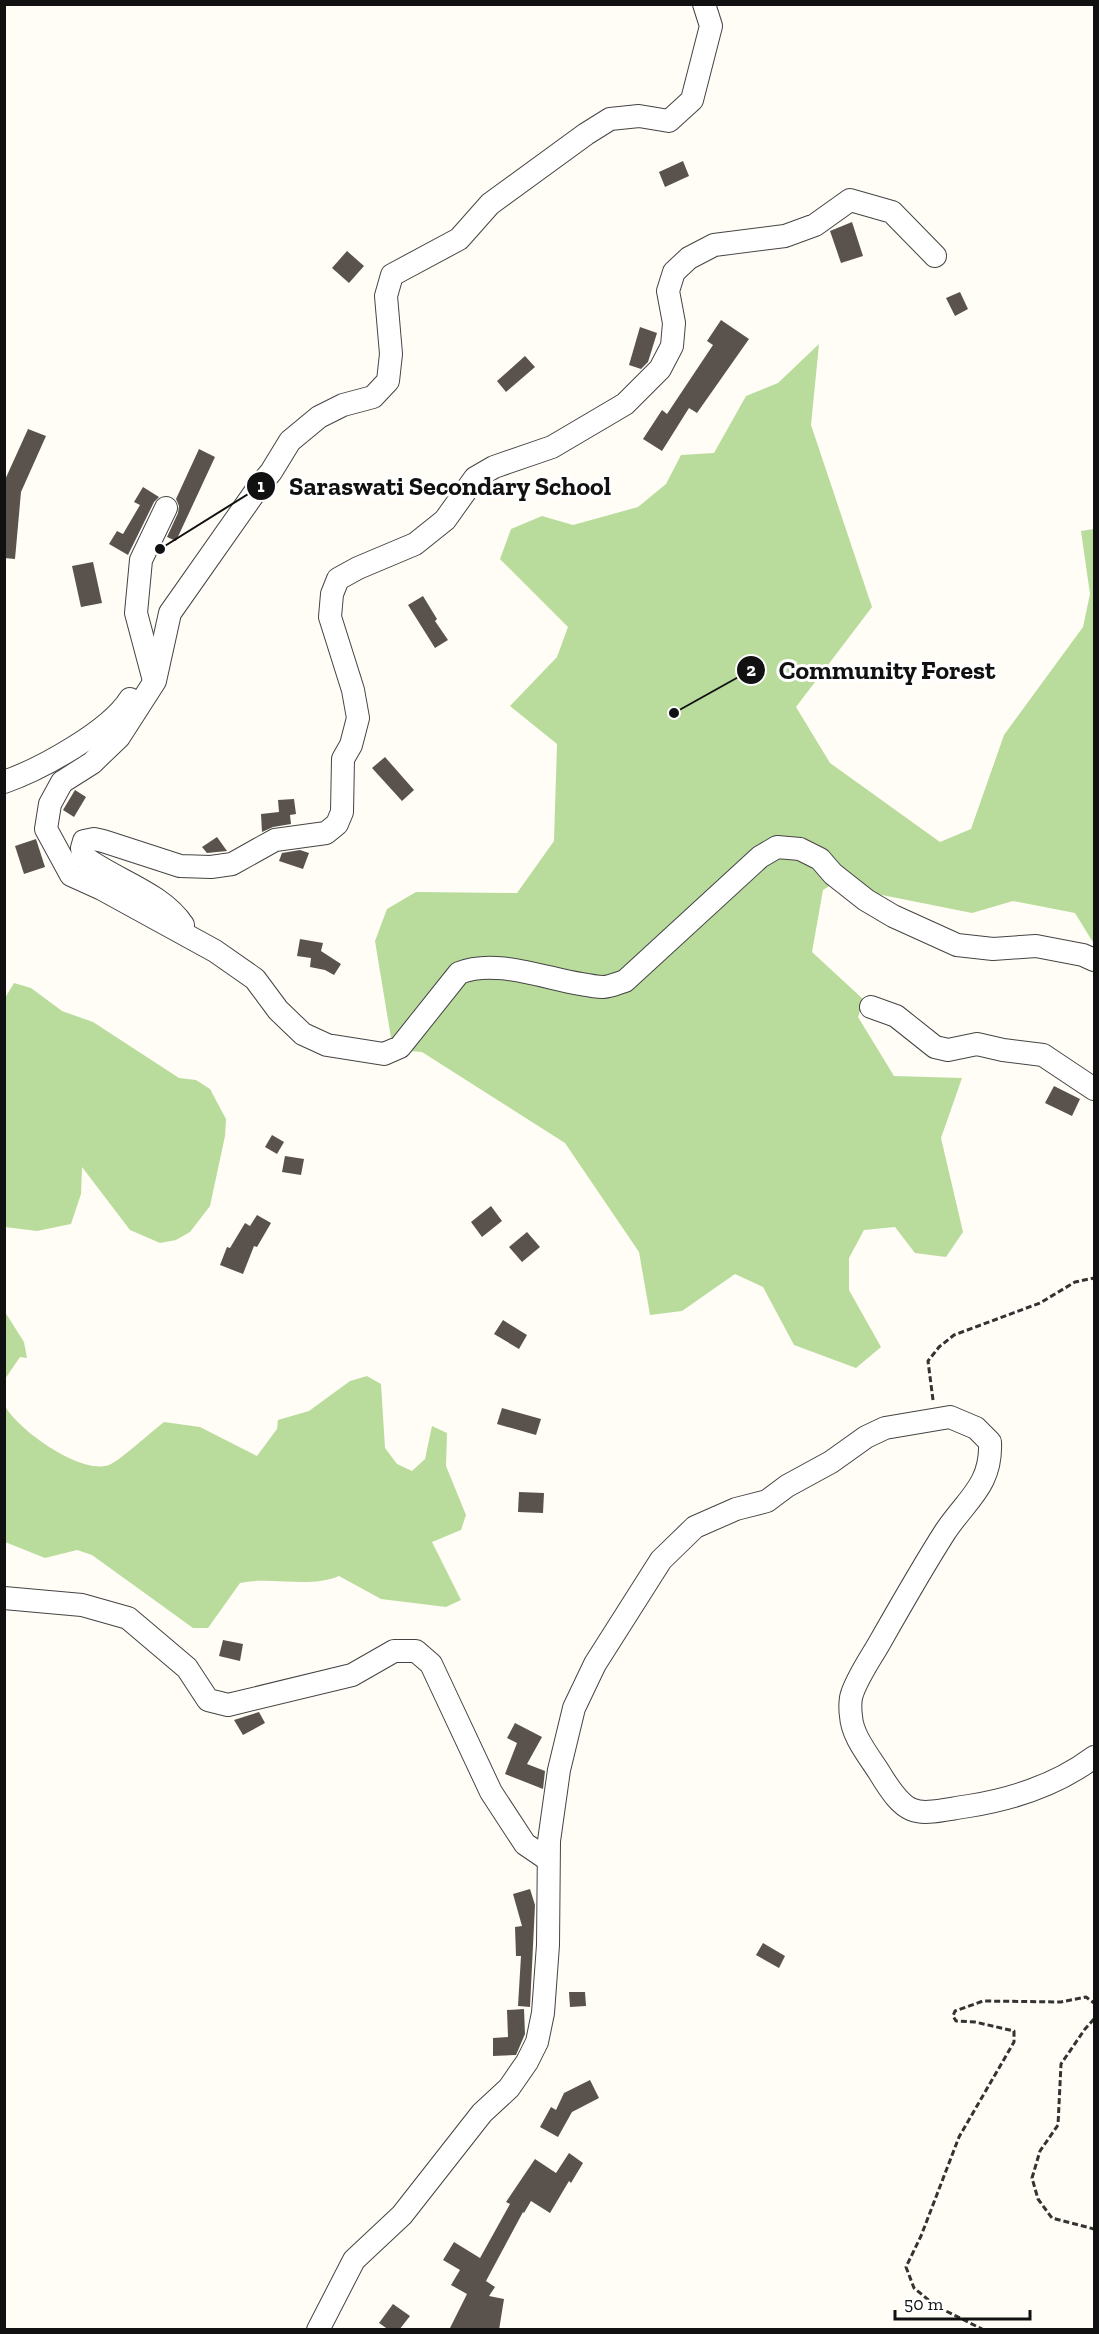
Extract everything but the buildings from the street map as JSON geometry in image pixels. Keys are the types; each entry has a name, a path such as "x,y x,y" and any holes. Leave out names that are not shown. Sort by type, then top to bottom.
{"street":[{"path":"704,4 711,26 692,100 669,120 639,116 610,119 490,204 459,239 392,275 386,296 391,354 388,381 373,397 343,405 319,417 290,441 271,472 253,494 170,613 152,674 119,737 92,763 62,782 50,804 46,829 71,875 215,951 255,979 278,1010 303,1034 327,1045 384,1054 400,1047 459,973 473,967 605,987 625,981 760,857 777,847 800,849 820,860 866,900 893,916 957,945 993,949 1036,945 1083,955 1095,960"},
{"path":"192,939 179,920 159,902 96,866 83,856 81,848 84,841 94,839 180,866 211,867 232,864 275,840 326,833 338,824 342,812 343,759 351,745 358,718 353,690 330,617 332,594 338,579 415,544 445,520 475,478 494,467 552,447 625,404 660,369 672,346 674,323 668,291 674,272 689,258 714,245 785,236 815,225 850,200 892,212 935,256"},
{"path":"152,674 136,613 141,561 166,508"},
{"path":"4,782 32,772 107,726 152,674"},
{"path":"871,1007 896,1016 935,1047 948,1050 977,1044 1043,1055 1095,1089"},
{"path":"318,2330 354,2260 402,2215 482,2113 509,2088 527,2062 537,2042 543,2013 548,1945 547,1859 559,1770 574,1708 595,1664 661,1560 694,1527 736,1509 767,1501 787,1486 831,1462 866,1437 885,1428 950,1417 976,1428 990,1442 991,1460 987,1476 946,1531 851,1695 851,1718 857,1737 897,1801 908,1809 926,1812 1003,1801 1039,1787 1095,1757"},
{"path":"4,1598 82,1605 128,1618 186,1668 208,1700 228,1705 352,1675 394,1651 416,1651 431,1664 491,1792 525,1844 547,1859"}],"path":[{"path":"950,1417 932,1399 928,1361 939,1347 954,1335 1040,1303 1075,1282 1095,1278"},
{"path":"984,2330 936,2306 914,2288 906,2267 921,2236 959,2137 1014,2042 1014,2031 999,2026 956,2021 953,2016 955,2011 983,2001 1061,2002 1086,1997 1095,2002"},
{"path":"1095,2019 1085,2029 1061,2064 1058,2125 1040,2151 1032,2178 1038,2199 1052,2218 1095,2229"}],"green space":[{"path":"819,344 811,425 872,607 796,707 830,763 940,842 971,829 1004,735 1083,627 1090,594 1081,531 1094,529 1094,944 1075,913 1013,901 972,913 872,893 845,876 823,890 812,952 864,1000 858,1017 894,1076 962,1078 941,1138 963,1232 946,1257 915,1253 895,1227 864,1230 849,1258 849,1290 881,1347 856,1368 794,1345 763,1287 735,1274 682,1311 650,1315 639,1252 565,1143 422,1052 393,1050 375,941 387,909 416,892 517,893 554,841 557,744 510,706 557,657 568,627 500,559 511,529 542,516 573,525 638,507 666,484 681,455 714,453 746,396 778,383"},
{"path":"14,983 31,988 62,1011 93,1022 179,1078 196,1080 210,1089 226,1119 225,1136 210,1206 190,1232 176,1240 160,1243 130,1230 82,1167 81,1194 71,1224 37,1231 5,1227 4,1004"},
{"path":"5,1312 24,1342 27,1358 20,1357 5,1379"},
{"path":"367,1376 381,1384 385,1448 397,1464 412,1471 425,1459 432,1426 447,1433 446,1466 466,1515 461,1530 432,1542 461,1600 446,1607 381,1599 339,1576 315,1582 252,1581 240,1583 208,1628 193,1628 92,1555 77,1550 45,1558 5,1542 5,1406 23,1427 51,1448 67,1457 97,1466 114,1462 164,1422 200,1427 257,1456 277,1429 278,1420 309,1411 350,1381"}],"place":[{"name":"Saraswati Secondary School","path":"160,549"},
{"name":"Community Forest","path":"674,713"}]}
